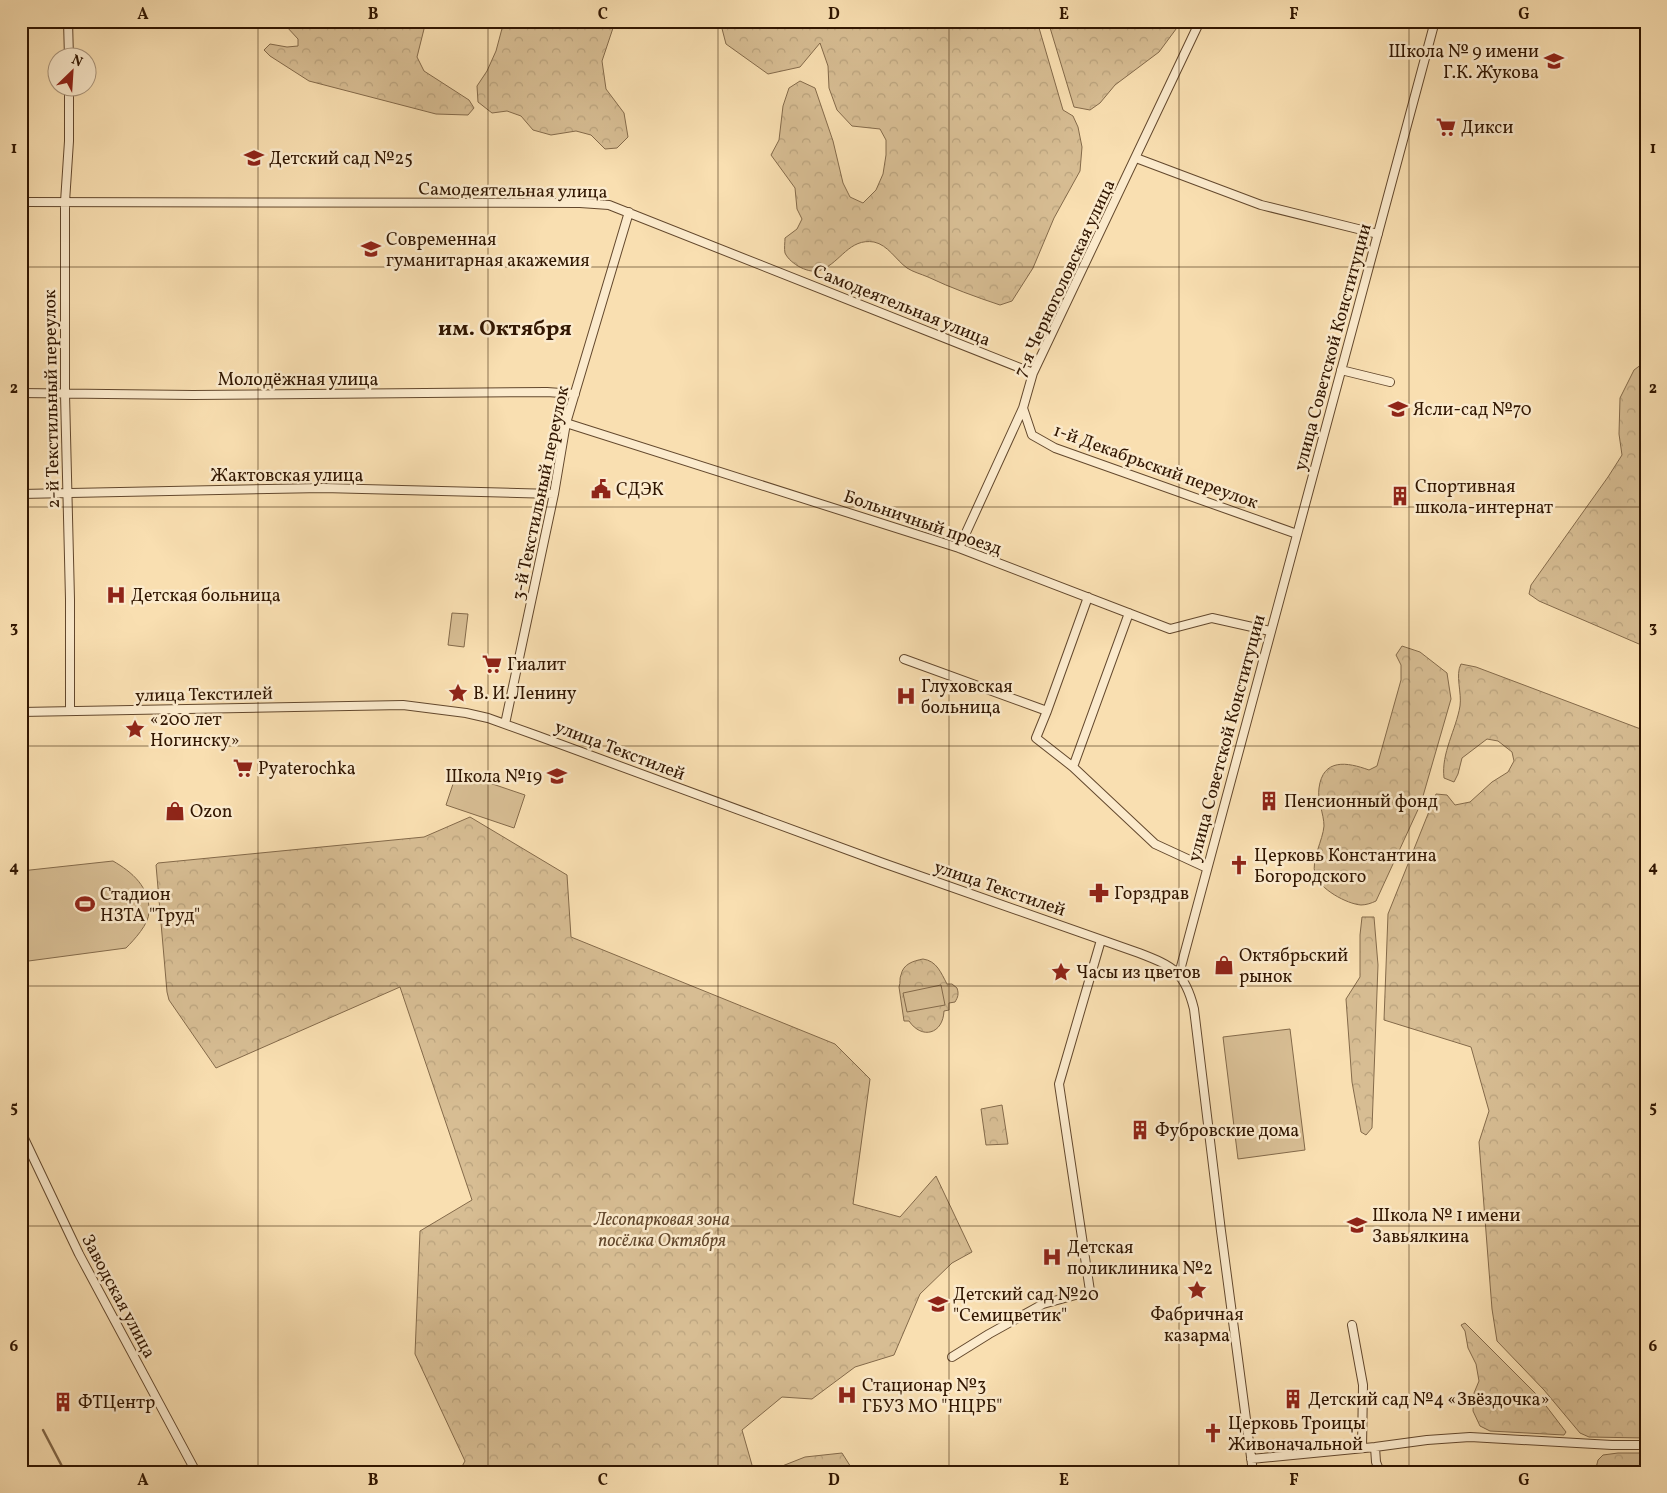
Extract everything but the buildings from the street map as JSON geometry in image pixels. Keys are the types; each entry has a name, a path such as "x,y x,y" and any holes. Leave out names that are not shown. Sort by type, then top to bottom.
{"street":[{"path":"68,21 69,48"},
{"name":"7-я Черноголовская улица","path":"959,548 1023,408 1033,373 1200,21"},
{"name":"улица Советской Конституции","path":"1179,974 1270,630 1436,21"},
{"name":"2-й Текстильный переулок","path":"69,98 66,202 65,394 70,599 70,711"},
{"path":"1136,158 1260,205 1378,234"},
{"name":"Самодеятельная улица","path":"21,202 580,203 609,205 1033,373"},
{"name":"3-й Текстильный переулок","path":"505,724 554,494 566,423 629,212"},
{"path":"1341,370 1390,382"},
{"name":"Молодёжная улица","path":"21,393 193,395 537,392 575,394"},
{"name":"1-й Декабрьский переулок","path":"1023,408 1032,435 1054,448 1297,534"},
{"name":"Больничный проезд","path":"566,423 959,548 1170,628 1212,618 1270,630"},
{"name":"Жактовская улица","path":"21,494 323,488 554,494"},
{"path":"1088,597 1036,738 1073,767 1154,844 1207,868"},
{"path":"1073,767 1129,613"},
{"path":"904,659 1047,711"},
{"name":"улица Текстилей","path":"21,712 403,705 466,713 505,724 883,863 1153,958 1179,974"},
{"path":"952,1357 1043,1304 1090,1291 1059,1084 1101,940"},
{"path":"1179,974 1188,987 1194,1009 1253,1472"},
{"name":"Заводская улица","path":"21,1132 79,1254 196,1472"},
{"path":"1352,1325 1363,1386 1362,1448"},
{"path":"1251,1459 1470,1437 1612,1445 1646,1445"},
{"path":"1374,1447 1376,1462 1380,1472"}],"green space":[{"path":"277,21 426,21 417,57 424,71 469,100 474,108 468,115 436,114 309,81 270,56 264,50 270,44 287,47 298,46 298,39 286,26"},
{"path":"504,21 618,21 613,28 602,61 606,89 624,113 628,137 617,148 605,149 591,135 576,131 551,135 533,130 521,116 507,111 492,113 478,102 477,86 487,71 496,51"},
{"path":"720,21 1037,21 1063,110 1073,116 1078,127 1082,147 1080,171 1054,218 1033,268 1012,301 1000,305 914,272 903,265 884,246 874,242 865,242 852,247 821,270 806,270 791,261 785,253 785,238 797,229 802,219 797,209 795,188 771,155 779,140 783,106 789,88 800,81 815,88 833,141 843,183 850,197 863,203 876,190 883,174 886,140 880,129 852,126 837,110 829,88 828,66 820,43 800,67 768,74 726,44"},
{"path":"1048,21 1182,21 1159,52 1115,85 1100,103 1090,110 1074,107"},
{"path":"1642,364 1646,365 1646,647 1539,601 1529,594 1531,585 1622,455 1619,434 1620,398 1634,370"},
{"path":"452,613 468,614 464,647 448,645"},
{"path":"1402,646 1420,652 1447,673 1451,699 1421,803 1376,901 1369,904 1355,904 1334,895 1322,885 1315,874 1316,856 1324,826 1319,788 1325,771 1331,767 1345,764 1369,770 1377,766 1401,680 1401,665 1396,655"},
{"path":"1461,664 1476,667 1646,731 1646,1438 1589,1437 1580,1433 1544,1390 1497,1341 1492,1309 1479,1142 1489,1111 1471,1047 1384,1020 1388,914 1436,794 1447,795 1455,805 1470,802 1492,782 1508,772 1514,761 1512,752 1498,741 1487,739 1462,758 1454,782 1444,778 1447,751 1460,706 1459,668"},
{"path":"457,772 525,795 514,828 446,805"},
{"name":"Лесопарковая зона посёлка Октября","path":"470,817 567,875 571,937 835,1044 870,1079 853,1204 900,1217 936,1176 972,1252 952,1263 920,1294 894,1355 855,1367 812,1399 782,1397 742,1430 754,1472 459,1472 465,1461 415,1354 420,1231 472,1200 400,987 216,1068 169,1000 156,865 158,863 424,837"},
{"name":"Стадион НЗТА \"Труд\"","path":"113,861 133,875 143,888 149,903 147,922 133,941 126,948 21,962 21,871"},
{"path":"1362,917 1374,917 1378,965 1372,1128 1366,1135 1361,1132 1352,1082 1346,999 1360,977"},
{"path":"923,959 935,965 947,984 952,984 957,988 958,994 955,1002 949,1003 949,1010 944,1011 940,1025 931,1032 920,1031 909,1021 904,1021 899,987 900,976 904,968 912,962"},
{"path":"941,985 945,1005 907,1012 903,993"},
{"path":"1290,1029 1305,1150 1238,1159 1223,1037"},
{"path":"1002,1105 1008,1144 986,1145 981,1109"},
{"path":"1465,1323 1540,1398 1566,1432 1564,1435 1490,1431 1480,1426 1473,1411 1474,1393 1479,1381 1476,1364 1468,1348 1465,1331 1461,1325"},
{"path":"842,1453 854,1472 767,1472 805,1457"},
{"path":"1646,1453 1646,1472 1595,1472 1598,1460 1603,1455"}],"waterway":[{"path":"43,1430 65,1472"}],"place":[{"name":"Школа № 9 имени Г.К. Жукова","path":"1554,61"},
{"name":"Дикси","path":"1446,127"},
{"name":"Детский сад №25","path":"254,158"},
{"name":"Современная гуманитарная акажемия","path":"371,249"},
{"name":"Ясли-сад №70","path":"1398,409"},
{"name":"СДЭК","path":"601,489"},
{"name":"Спортивная школа-интернат","path":"1400,496"},
{"name":"Детская больница","path":"116,595"},
{"name":"Гиалит","path":"492,664"},
{"name":"В. И. Ленину","path":"458,693"},
{"name":"Глуховская больница","path":"906,696"},
{"name":"«200 лет Ногинску»","path":"135,729"},
{"name":"Pyaterochka","path":"243,768"},
{"name":"Школа №19","path":"557,776"},
{"name":"Пенсионный фонд","path":"1269,801"},
{"name":"Ozon","path":"175,811"},
{"name":"Церковь Константина Богородского","path":"1239,865"},
{"name":"Горздрав","path":"1099,893"},
{"name":"Стадион НЗТА \"Труд\"","path":"85,904"},
{"name":"Октябрьский рынок","path":"1224,965"},
{"name":"Часы из цветов","path":"1061,972"},
{"name":"Фубровские дома","path":"1140,1130"},
{"name":"Школа № 1 имени Завьялкина","path":"1357,1225"},
{"name":"Детская поликлиника №2","path":"1052,1257"},
{"name":"Фабричная казарма","path":"1197,1290"},
{"name":"Детский сад №20 \"Семицветик\"","path":"938,1304"},
{"name":"Стационар №3 ГБУЗ МО \"НЦРБ\"","path":"847,1395"},
{"name":"Детский сад №4 «Звёздочка»","path":"1293,1399"},
{"name":"ФТЦентр","path":"63,1402"},
{"name":"Церковь Троицы Живоначальной","path":"1213,1433"}],"district":[{"name":"им. Октября","path":"505,327"}]}
